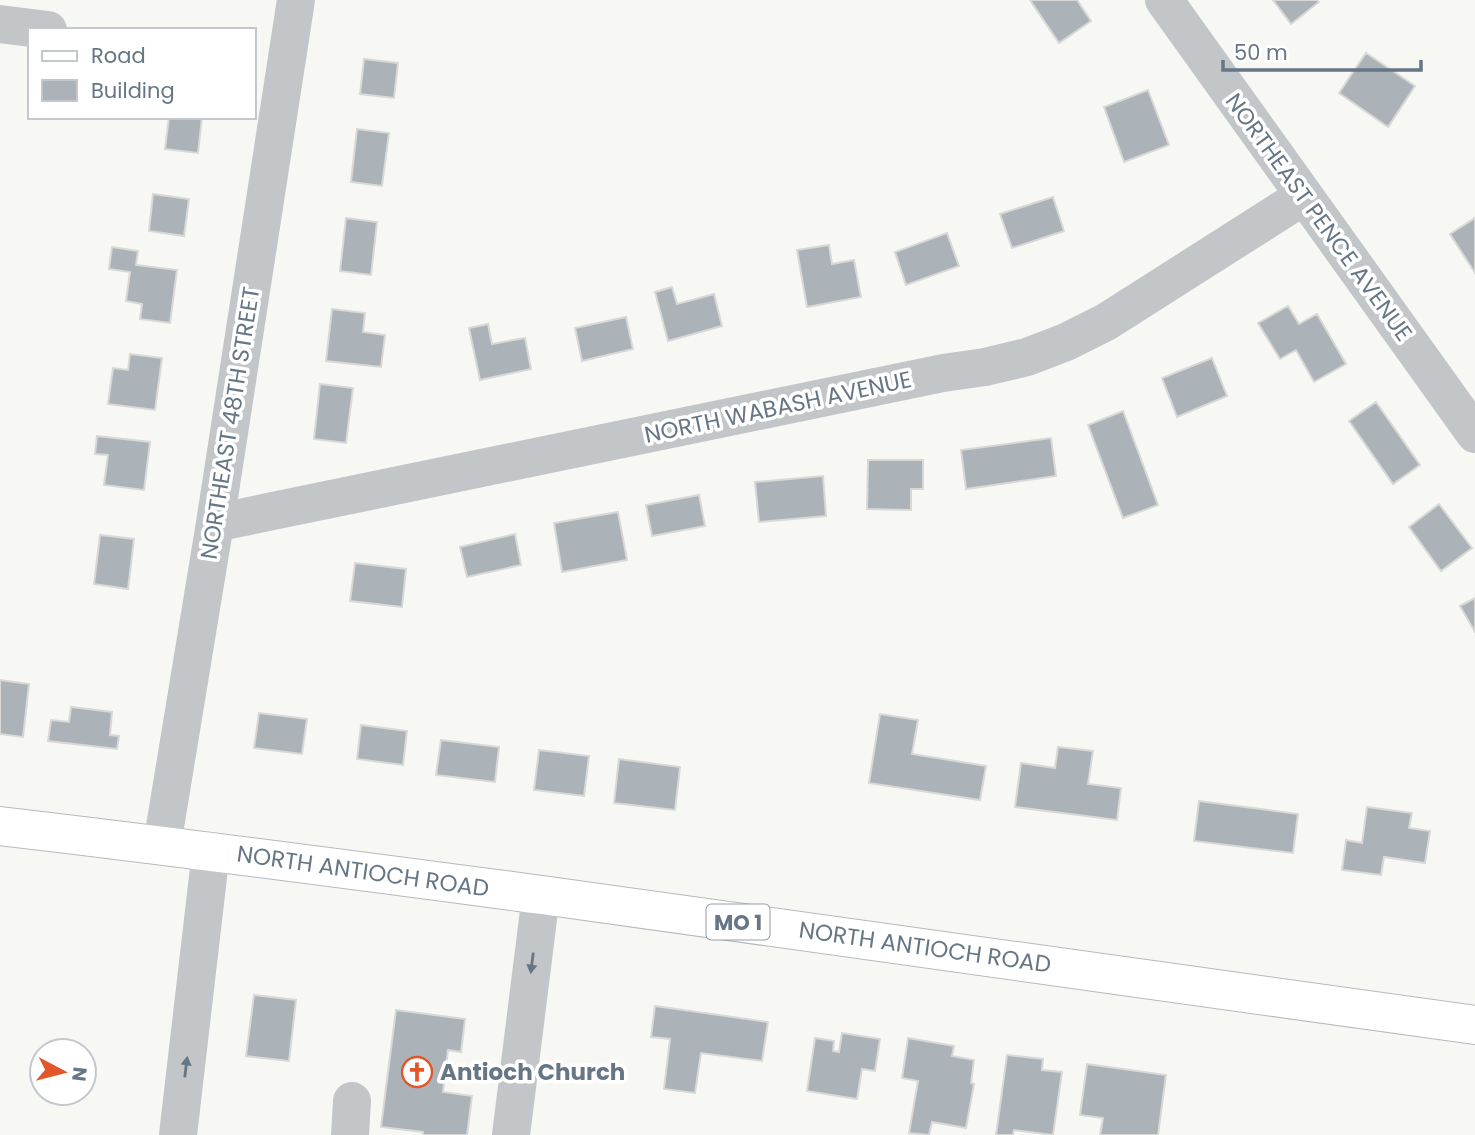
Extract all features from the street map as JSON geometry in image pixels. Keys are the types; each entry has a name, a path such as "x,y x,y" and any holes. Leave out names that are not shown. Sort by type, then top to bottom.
{"main road":[{"name":"NORTH ANTIOCH ROAD","path":"0,826 541,895 1475,1025"}],"street":[{"name":"NORTHEAST 48TH STREET","path":"162,845 215,523 270,66 296,0"},
{"name":"NORTHEAST PENCE AVENUE","path":"1164,0 1475,434"},
{"path":"0,23 34,28"},
{"name":"NORTH WABASH AVENUE","path":"215,523 1027,357 1106,322 1304,196"},
{"path":"178,1135 211,851"},
{"path":"511,1135 541,895"}],"building":[{"path":"1030,0 1077,0 1091,21 1059,43"},
{"path":"1273,0 1317,0 1319,2 1291,24"},
{"path":"1366,53 1415,86 1388,127 1339,93"},
{"path":"364,59 398,63 394,98 360,94"},
{"path":"1148,90 1169,145 1124,162 1104,107"},
{"path":"169,119 202,119 198,153 165,149"},
{"path":"357,129 389,133 382,186 351,182"},
{"path":"153,194 189,199 184,236 149,231"},
{"path":"1053,197 1064,231 1012,248 1000,214"},
{"path":"346,218 377,222 371,275 340,271"},
{"path":"1475,218 1475,273 1450,234"},
{"path":"947,233 959,266 906,285 895,252"},
{"path":"829,245 832,264 854,260 861,297 807,307 797,250"},
{"path":"112,247 138,251 136,265 177,270 170,323 140,319 142,304 126,301 130,272 109,269"},
{"path":"672,287 677,304 714,294 722,326 668,341 655,292"},
{"path":"1288,306 1299,324 1317,314 1346,364 1314,382 1296,350 1280,359 1258,323"},
{"path":"332,309 365,313 363,332 385,335 381,367 326,361"},
{"path":"626,317 633,349 582,361 575,328"},
{"path":"488,324 492,344 525,338 531,369 480,380 469,328"},
{"path":"130,354 162,358 155,410 108,404 113,368 128,370"},
{"path":"1212,358 1227,396 1177,417 1162,378"},
{"path":"320,384 353,388 346,443 314,439"},
{"path":"1376,402 1420,465 1393,484 1349,421"},
{"path":"1123,411 1158,505 1123,518 1088,425"},
{"path":"97,436 150,442 144,490 104,485 108,455 95,454"},
{"path":"1051,438 1056,476 966,489 961,450"},
{"path":"868,460 923,460 923,489 911,489 911,510 867,509"},
{"path":"823,476 826,516 759,522 755,482"},
{"path":"699,495 705,526 652,536 646,505"},
{"path":"1439,504 1472,548 1441,571 1409,527"},
{"path":"618,512 627,560 562,572 554,523"},
{"path":"515,534 521,565 467,577 460,547"},
{"path":"100,535 134,539 128,589 94,584"},
{"path":"355,563 406,569 402,607 350,601"},
{"path":"1475,598 1475,632 1460,606"},
{"path":"0,680 29,684 23,737 0,734"},
{"path":"71,707 112,712 110,735 119,736 117,749 48,741 51,720 69,722"},
{"path":"259,713 307,719 302,754 254,748"},
{"path":"880,714 918,720 912,754 986,766 980,800 869,783"},
{"path":"361,725 407,731 403,765 357,759"},
{"path":"441,740 499,747 495,782 436,775"},
{"path":"1058,747 1093,751 1088,784 1121,788 1117,820 1015,807 1021,763 1055,768"},
{"path":"539,750 589,756 584,796 534,790"},
{"path":"619,759 680,767 675,810 614,803"},
{"path":"1199,801 1298,814 1293,853 1194,841"},
{"path":"1367,807 1412,813 1409,828 1430,831 1425,863 1384,857 1381,875 1342,870 1346,840 1362,843"},
{"path":"254,995 296,1000 289,1061 246,1056"},
{"path":"655,1006 768,1022 762,1061 701,1053 695,1093 664,1089 670,1039 651,1037"},
{"name":"Antioch Church","path":"396,1010 465,1019 461,1052 448,1050 443,1092 472,1096 467,1135 423,1135 423,1132 381,1127"},
{"path":"842,1033 880,1039 875,1071 862,1069 857,1099 807,1091 815,1038 834,1041 833,1051 839,1052"},
{"path":"908,1038 954,1046 952,1056 974,1060 971,1083 974,1084 966,1128 932,1122 929,1135 909,1133 918,1081 902,1078"},
{"path":"1007,1055 1043,1059 1042,1070 1062,1072 1053,1135 1014,1130 1013,1135 996,1135"},
{"path":"1087,1064 1166,1075 1158,1135 1100,1135 1103,1118 1080,1115"}],"place":[{"name":"Antioch Church","path":"417,1072"}]}
